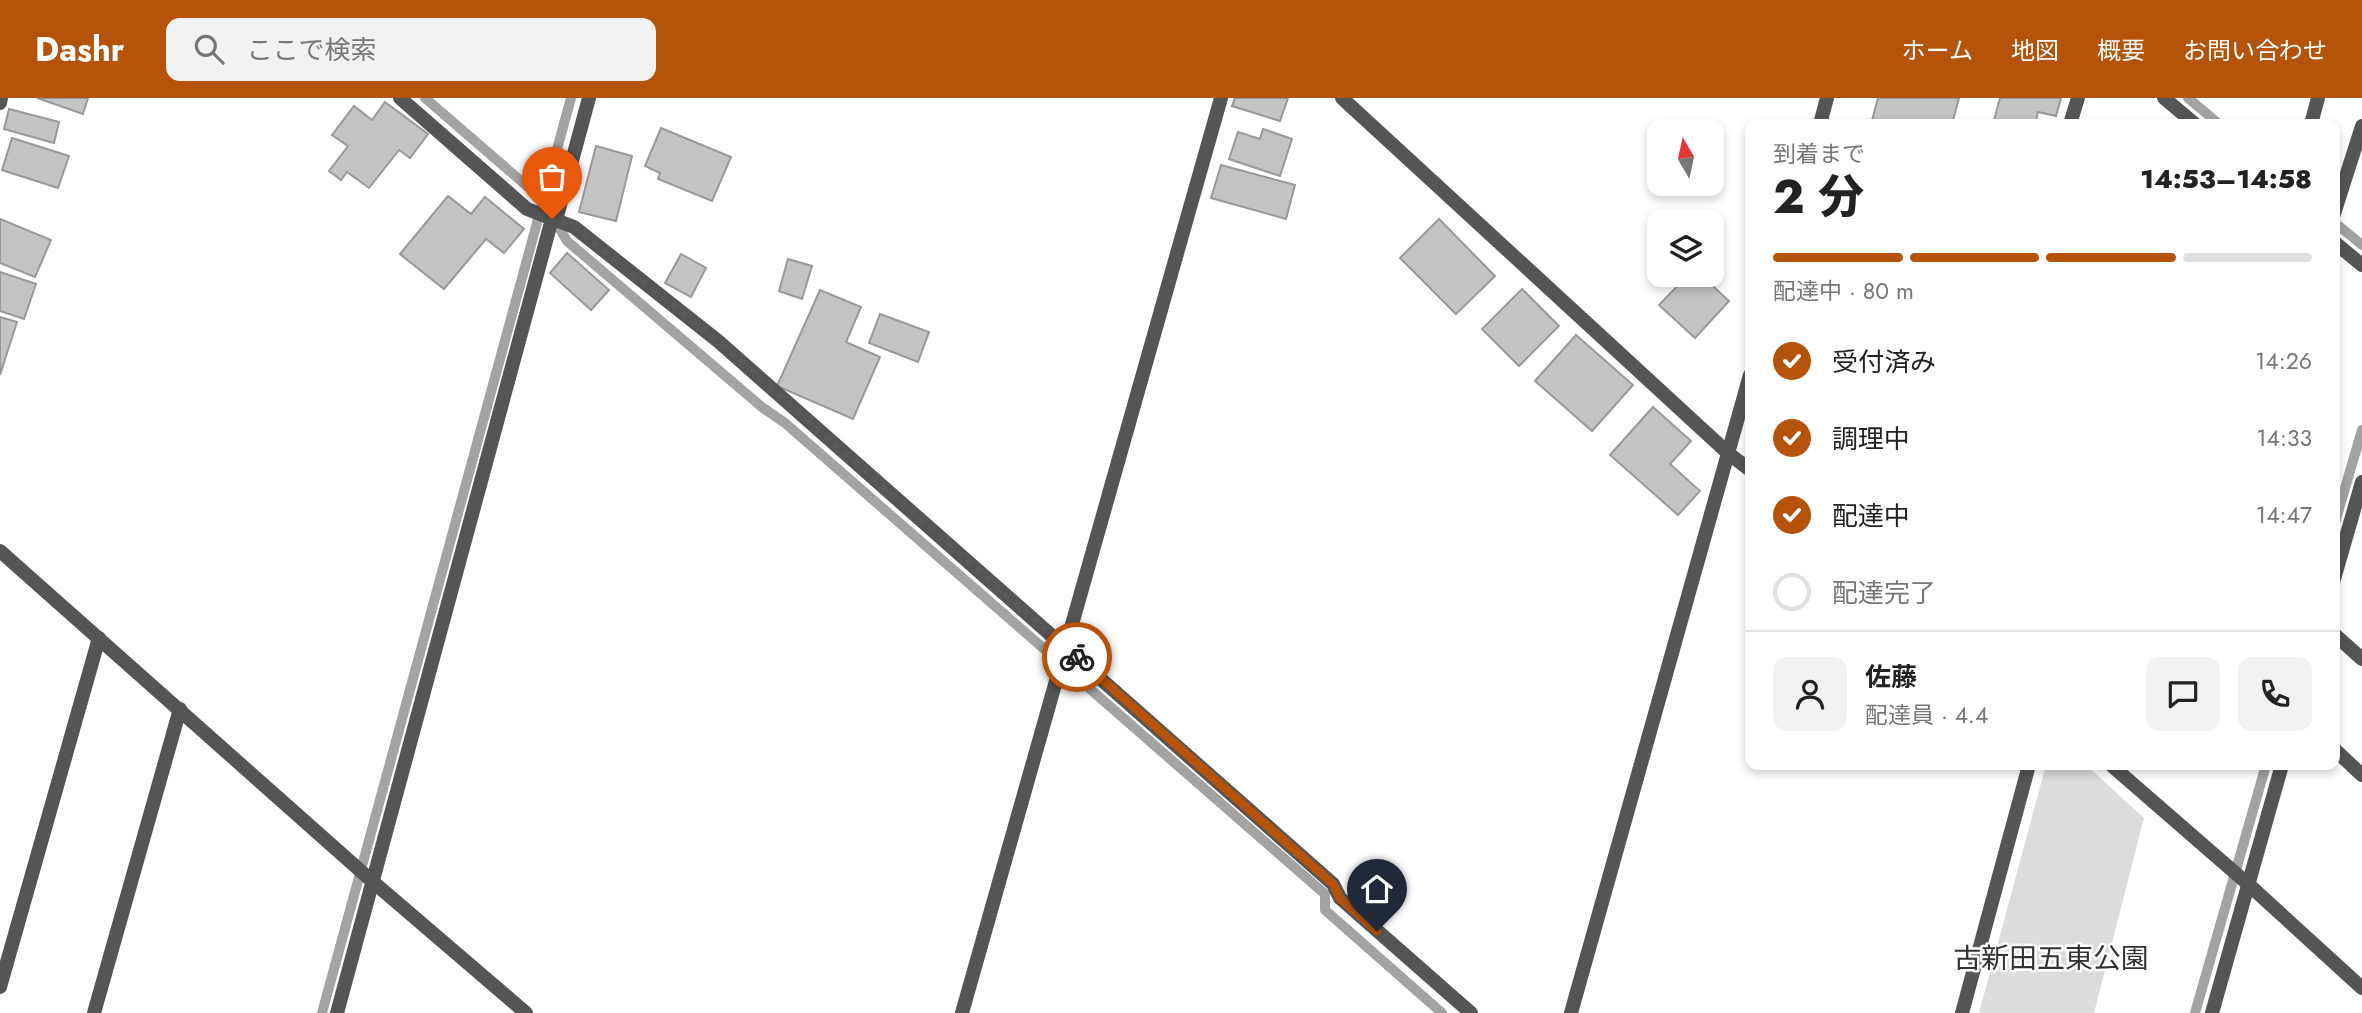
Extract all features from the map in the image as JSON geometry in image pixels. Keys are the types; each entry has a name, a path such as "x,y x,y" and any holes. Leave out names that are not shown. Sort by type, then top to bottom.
{"street":[{"path":"400,98 527,209 574,227 718,341 1065,651 1333,884 1340,898 1471,1013"},
{"path":"337,1013 364,874 547,217 589,98"},
{"path":"962,1013 1221,98"},
{"path":"1342,98 1745,466"},
{"path":"1821,119 1827,98"},
{"path":"2072,119 2078,98"},
{"path":"2164,98 2189,119"},
{"path":"2312,119 2318,98"},
{"path":"2340,195 2362,126"},
{"path":"2340,247 2362,265"},
{"path":"1571,1013 1745,393"},
{"path":"2340,558 2362,482"},
{"path":"0,551 364,874 526,1013"},
{"path":"0,987 99,638"},
{"path":"2340,639 2362,659"},
{"path":"94,1013 180,709"},
{"path":"2340,755 2362,775"},
{"path":"1962,1013 2028,770"},
{"path":"2117,770 2240,876 2362,988"},
{"path":"2212,1013 2240,876 2280,770"}],"green space":[{"name":"古新田五東公園","path":"2045,770 2091,770 2144,818 2094,1013 1979,1013"}],"building":[{"path":"37,98 88,98 83,114"},
{"path":"1235,98 1288,98 1280,121 1232,106"},
{"path":"1878,98 1959,98 1953,119 1872,119"},
{"path":"2000,98 2061,98 2056,116 2038,112 2036,119 1994,119"},
{"path":"385,102 428,134 410,158 399,150 369,188 347,172 341,180 329,171 348,146 332,135 354,106 372,120"},
{"path":"9,109 59,122 54,143 4,129"},
{"path":"661,128 731,157 712,201 658,179 660,173 645,166"},
{"path":"1263,129 1292,139 1280,176 1229,159 1238,132 1260,139"},
{"path":"12,138 69,156 58,188 2,170"},
{"path":"596,146 632,156 616,221 579,212"},
{"path":"1221,165 1295,185 1286,219 1211,198"},
{"path":"448,196 471,214 485,197 524,229 504,253 486,239 444,289 400,254"},
{"path":"0,219 51,240 35,277 0,263"},
{"path":"1439,219 1495,276 1456,314 1400,258"},
{"path":"567,253 609,290 591,310 550,273"},
{"path":"681,254 706,268 691,297 665,283"},
{"path":"788,259 812,266 802,299 779,291"},
{"path":"0,272 36,284 24,319 0,311"},
{"path":"1676,287 1714,287 1729,301 1695,338 1659,305"},
{"path":"1522,289 1559,326 1519,366 1482,329"},
{"path":"820,290 861,307 846,342 880,357 853,419 777,386"},
{"path":"880,314 929,332 918,362 869,343"},
{"path":"0,317 17,322 0,375"},
{"path":"1576,335 1633,385 1592,431 1535,381"},
{"path":"1653,407 1691,441 1670,464 1700,491 1678,515 1610,455"}],"waterway":[{"path":"425,98 543,200 567,241 763,408 785,423 1325,894 1325,910 1442,1013"},
{"path":"322,1013 571,98"},
{"path":"2188,98 2213,119"},
{"path":"2340,227 2362,245"},
{"path":"2340,505 2362,430"},
{"path":"2195,1013 2265,770"}],"way so far":[{"path":"552,219 574,227 718,341 1077,657"}],"route":[{"path":"1077,657 1333,884 1340,898 1377,931"}]}
